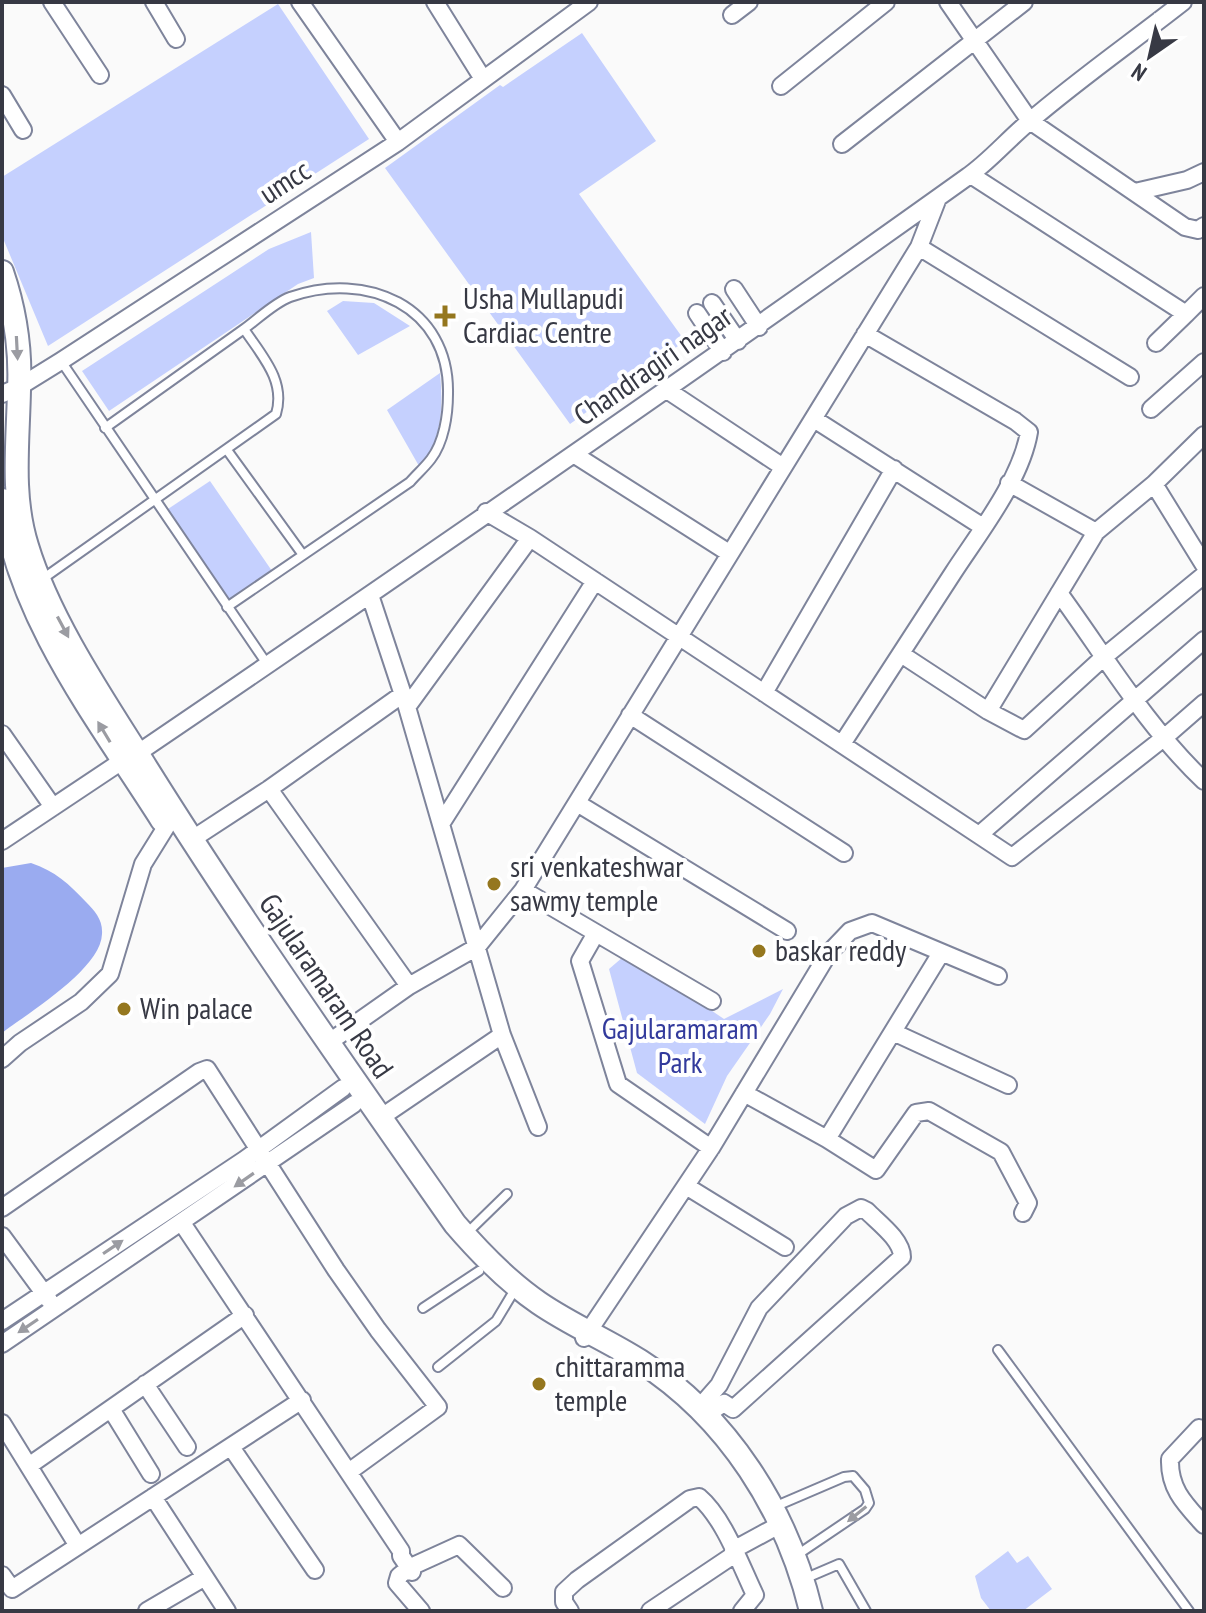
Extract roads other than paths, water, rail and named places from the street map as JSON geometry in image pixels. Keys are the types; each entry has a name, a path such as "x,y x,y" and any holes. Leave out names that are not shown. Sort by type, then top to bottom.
{"main road":[{"name":"Gajularamaram Road","path":"2,272 13,303 11,391 15,470 27,546 40,580 166,827 431,1213 479,1271 511,1296 709,1406 795,1556 811,1611"},
{"name":"Gajularamaram Road","path":"2,500 13,548 48,640 191,840 380,1118 465,1235 496,1269 651,1381 701,1428 776,1519 800,1611"}],"street":[{"path":"52,2 100,75"},
{"path":"154,2 176,39"},
{"path":"300,2 398,142"},
{"path":"435,2 483,79"},
{"name":"umcc","path":"11,391 398,142 589,2"},
{"path":"732,15 749,2"},
{"path":"781,86 886,2"},
{"path":"948,2 1030,121 1185,227 1198,230 1204,226"},
{"path":"842,144 1024,2"},
{"name":"Chandragiri nagar","path":"2,841 267,665 759,327 971,175 1030,121 1183,2"},
{"path":"2,95 23,130"},
{"path":"1135,192 1187,180 1204,172"},
{"path":"971,175 1186,314"},
{"path":"328,1043 409,986 477,947 523,890 919,247 939,196"},
{"path":"919,247 1130,377"},
{"path":"734,289 759,327"},
{"path":"1156,343 1204,296"},
{"path":"712,303 738,341"},
{"path":"697,313 723,352"},
{"path":"842,744 983,527 1027,446 1029,432 865,334"},
{"path":"1151,409 1204,362"},
{"path":"667,390 783,467"},
{"path":"814,419 983,527"},
{"path":"988,711 1096,532 1154,484 1204,435"},
{"path":"575,455 729,553"},
{"path":"764,693 894,469"},
{"path":"1009,483 1096,532"},
{"path":"1154,484 1204,565"},
{"path":"486,512 1012,857 1204,703"},
{"path":"191,840 405,700 530,538"},
{"path":"901,654 988,711 1024,730 1105,656 1204,575"},
{"path":"441,824 595,581"},
{"path":"1059,593 1165,737 1198,764 1204,781"},
{"path":"370,595 405,700 502,1035 538,1127"},
{"path":"979,835 1204,640"},
{"path":"630,715 844,853"},
{"path":"2,734 53,807"},
{"path":"269,789 409,986"},
{"path":"577,803 787,931"},
{"path":"2,1059 20,1043 81,1002 110,974 143,864 166,827"},
{"path":"523,890 712,1001"},
{"path":"586,1335 711,1148 828,954 850,931 872,923 998,976"},
{"path":"596,933 580,961 618,1084 711,1148"},
{"path":"827,1139 941,953"},
{"path":"893,1032 1008,1085"},
{"path":"380,1118 502,1035"},
{"path":"2,1208 207,1069 336,1270 438,1407 350,1471"},
{"path":"744,1093 876,1170 916,1113 929,1111 1001,1152 1028,1203 1023,1213"},
{"path":"2,1321 263,1156 349,1096"},
{"path":"2,1344 182,1223 263,1156"},
{"path":"686,1186 785,1247"},
{"path":"861,1208 867,1211 898,1244 902,1257 733,1409 724,1403 709,1406 766,1299 846,1216 861,1208"},
{"path":"182,1223 401,1551 406,1553 413,1569"},
{"path":"2,1236 55,1308"},
{"path":"30,1465 245,1315"},
{"path":"145,1384 187,1447"},
{"path":"2,1575 12,1589 302,1400"},
{"path":"111,1409 151,1474"},
{"path":"2,1423 78,1546"},
{"path":"1199,1428 1170,1459 1170,1468 1177,1495 1204,1525"},
{"path":"231,1447 315,1570"},
{"path":"153,1497 227,1611"},
{"path":"570,1611 564,1602 564,1592 577,1580 690,1499 699,1497 707,1504 755,1595 742,1611"},
{"path":"650,1611 776,1519"},
{"path":"421,1611 397,1583 399,1576 450,1547 459,1545 503,1588"},
{"path":"147,1611 205,1577"}],"lane":[{"path":"105,428 287,298 351,287 377,292 412,309 436,339 449,373 448,408 442,435 432,458 410,482 227,607"},
{"path":"40,580 276,414 280,401 275,375 244,329"},
{"path":"61,361 267,665"},
{"path":"227,450 303,555"},
{"path":"465,1235 507,1194"},
{"path":"423,1308 479,1271"},
{"path":"438,1367 489,1327 511,1296"},
{"path":"998,1350 1189,1611"},
{"path":"776,1519 844,1477 853,1476 865,1490 869,1503 865,1509 795,1556"},
{"path":"803,1579 839,1564 866,1611"}],"place":[{"name":"Usha Mullapudi Cardiac Centre","path":"445,316"},
{"name":"sri venkateshwar sawmy temple","path":"494,884"},
{"name":"baskar reddy","path":"759,951"},
{"name":"Win palace","path":"124,1009"},
{"name":"chittaramma temple","path":"539,1384"}],"park label":[{"name":"Gajularamaram Park","path":"680,1046"}]}
